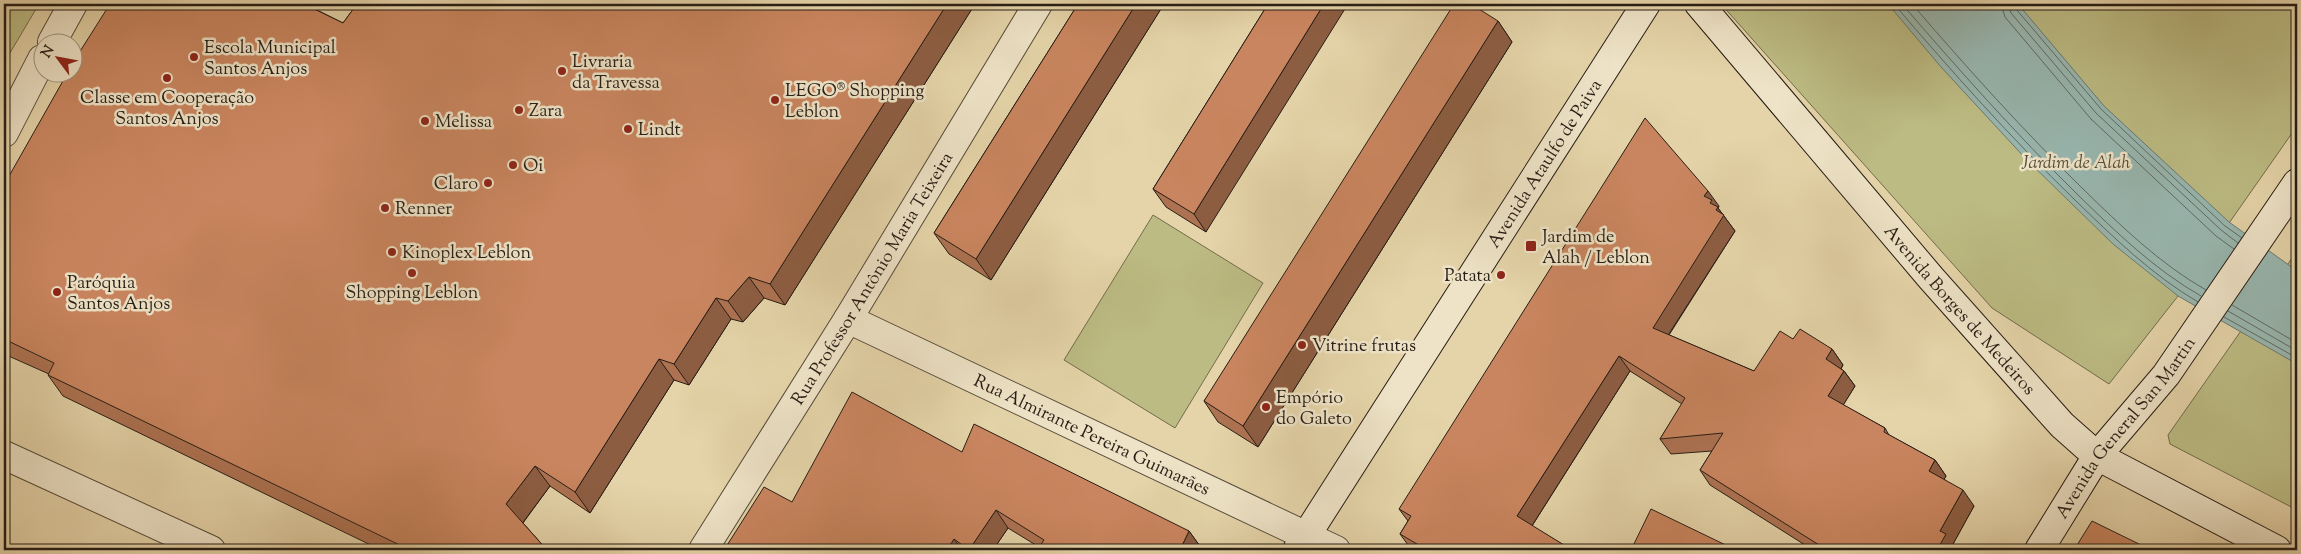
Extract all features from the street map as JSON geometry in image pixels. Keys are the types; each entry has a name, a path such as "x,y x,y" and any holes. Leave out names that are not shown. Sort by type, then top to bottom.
{"main road":[{"path":"58,32 73,4"},
{"name":"Rua Professor Antônio Maria Teixeira","path":"703,550 848,319 1038,4"},
{"name":"Avenida Ataulfo de Paiva","path":"1302,543 1646,4"},
{"name":"Avenida Borges de Medeiros","path":"1700,4 1938,285 2062,425 2097,456 2277,550"},
{"path":"4,133 32,78"},
{"name":"Avenida General San Martin","path":"2039,550 2097,456 2166,374 2297,183"},
{"name":"Rua Almirante Pereira Guimarães","path":"848,319 1302,543 1336,550"},
{"path":"4,455 211,550"}],"green space":[{"path":"4,4 39,4 4,63"},
{"name":"Jardim de Alah","path":"1721,4 2297,4 2297,126 2178,296 2109,384 1992,308"},
{"path":"1153,215 1263,283 1175,428 1064,360"},
{"path":"2297,251 2297,510 2170,444 2168,435"}],"water":[{"path":"1888,4 2018,4 2104,106 2229,222 2297,271 2297,364 2178,296 2113,244 2026,159 1941,67"}],"building":[{"path":"110,4 304,4 343,23 357,4 947,4 770,284 749,277 728,301 716,298 674,364 659,359 575,492 535,466 506,504 547,550 410,550 48,375 54,363 4,339 4,185 62,82 82,82 82,48"},
{"path":"1078,4 1136,4 976,259 934,233"},
{"path":"1268,4 1324,4 1194,214 1153,189"},
{"path":"1454,4 1471,4 1498,21 1243,426 1204,401"},
{"path":"1645,118 1708,191 1704,196 1712,200 1710,203 1718,207 1716,210 1724,215 1653,328 1754,371 1780,331 1793,339 1800,329 1832,349 1826,359 1844,371 1828,396 1885,428 1884,432 1935,460 1929,471 1963,490 1940,531 1946,534 1937,550 1827,550 1700,470 1723,433 1660,439 1685,398 1619,356 1517,516 1572,550 1427,550 1400,534 1411,516 1399,509"},
{"path":"852,392 962,452 974,424 1189,531 1180,550 1037,550 1044,540 996,510 969,550 954,539 947,550 724,550 764,487 792,502"},
{"path":"1651,509 1736,550 1631,550"},
{"path":"2092,521 2141,545 2138,550 2074,550"}],"place":[{"name":"Escola Municipal Santos Anjos","path":"194,57"},
{"name":"Livraria da Travessa","path":"562,71"},
{"name":"Classe em Cooperação Santos Anjos","path":"167,78"},
{"name":"LEGO® Shopping Leblon","path":"775,100"},
{"name":"Zara","path":"519,110"},
{"name":"Melissa","path":"425,121"},
{"name":"Lindt","path":"628,129"},
{"name":"Oi","path":"513,165"},
{"name":"Claro","path":"488,183"},
{"name":"Renner","path":"385,208"},
{"name":"Jardim de Alah / Leblon","path":"1531,246"},
{"name":"Kinoplex Leblon","path":"392,252"},
{"name":"Shopping Leblon","path":"412,273"},
{"name":"Patata","path":"1501,275"},
{"name":"Paróquia Santos Anjos","path":"57,292"},
{"name":"Vitrine frutas","path":"1302,345"},
{"name":"Empório do Galeto","path":"1266,407"}]}
